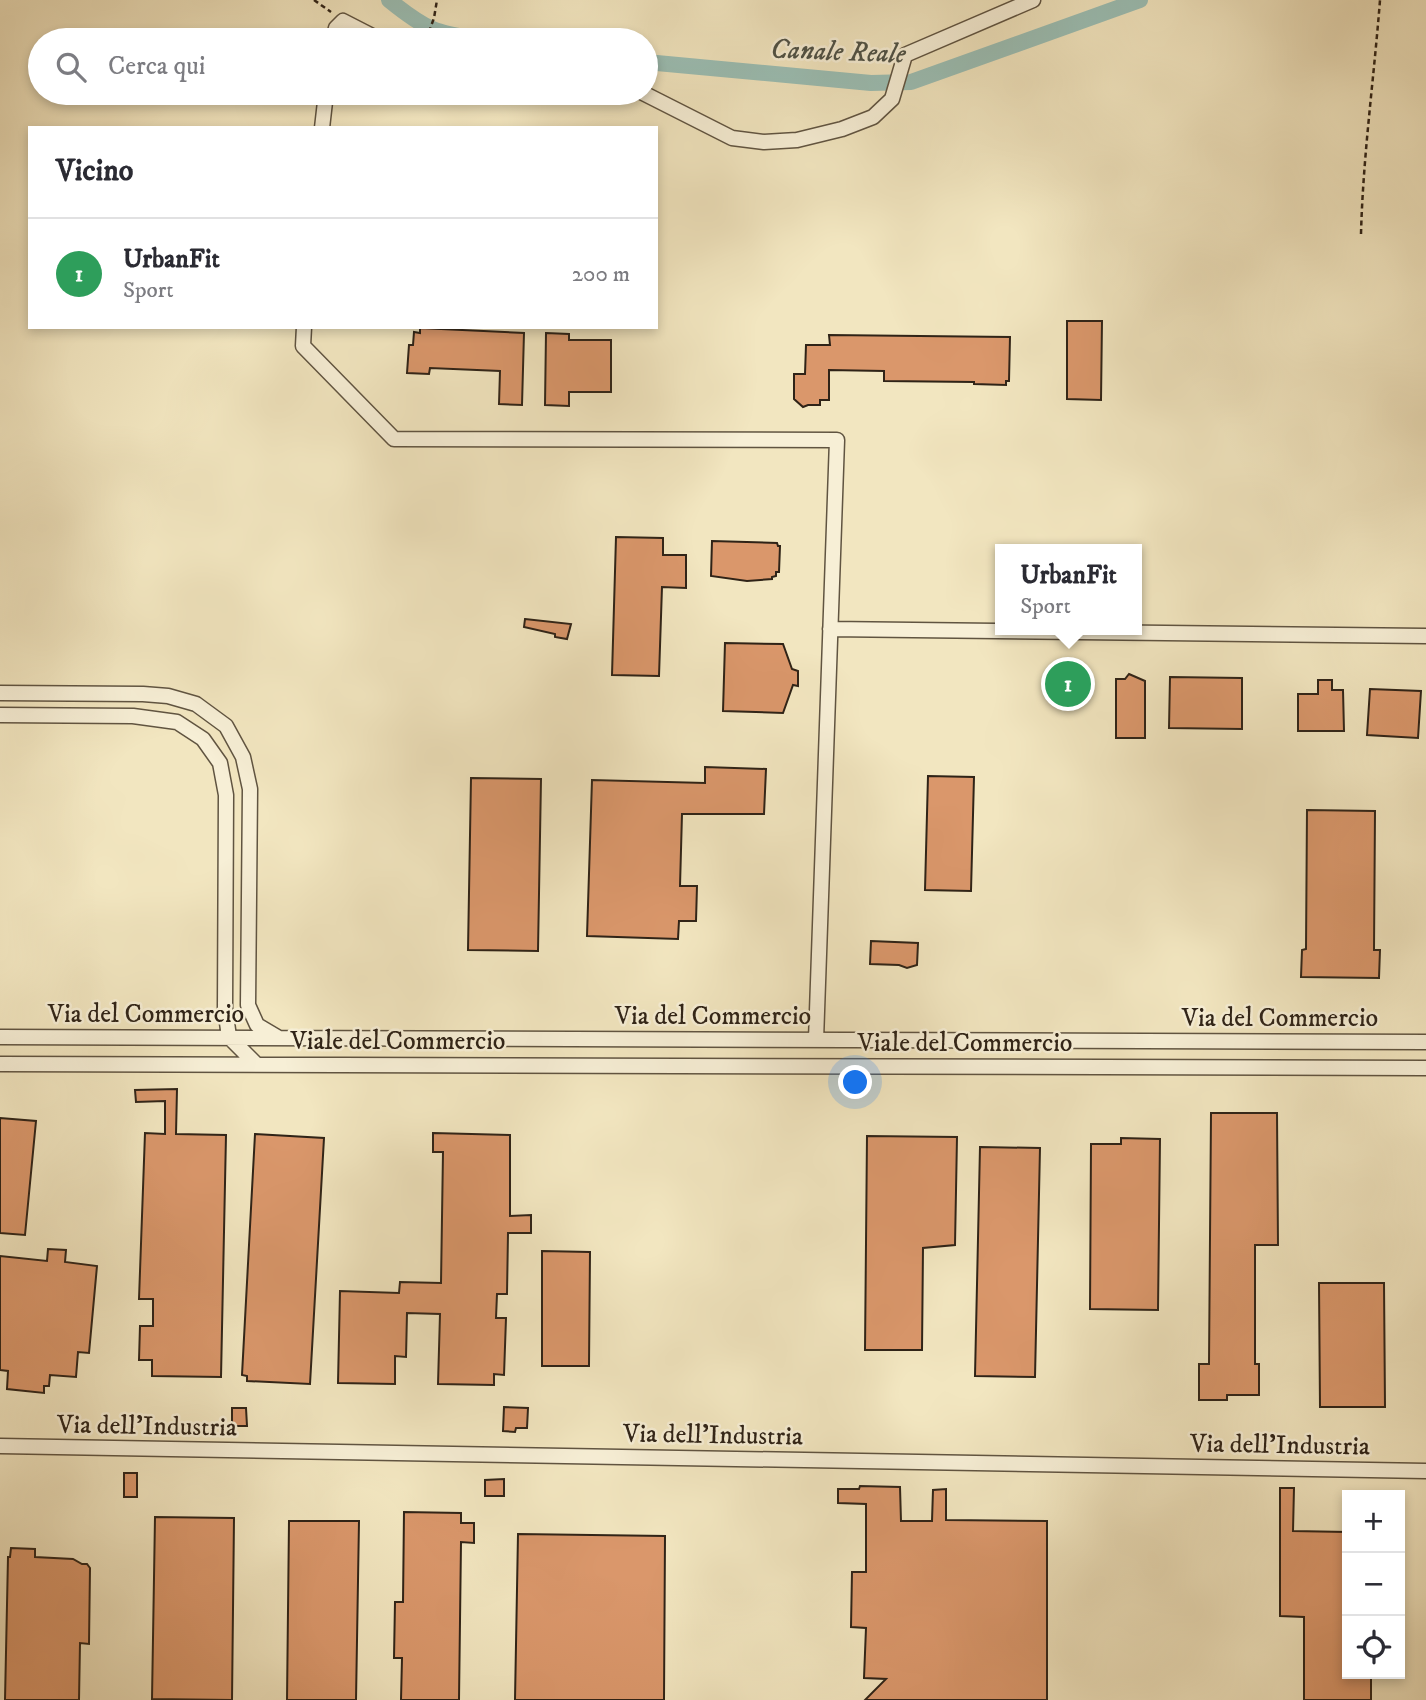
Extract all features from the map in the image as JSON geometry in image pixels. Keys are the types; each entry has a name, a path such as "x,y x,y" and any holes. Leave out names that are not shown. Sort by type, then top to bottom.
{"street":[{"path":"658,100 733,138 764,142 797,140 842,129 873,117 892,99 905,55 1033,0"},
{"path":"337,28 343,21 357,28"},
{"path":"322,126 325,105"},
{"path":"304,329 303,346 394,439 837,440 816,1040"},
{"path":"831,629 995,631"},
{"path":"1142,633 1426,636"},
{"path":"0,693 168,696 196,704 226,726 243,757 250,789 248,1005 257,1025 280,1039"},
{"path":"0,715 133,716 177,722 203,739 220,763 226,795 225,1008 229,1037 256,1064"},
{"name":"Via del Commercio","path":"0,1037 1426,1042"},
{"name":"Viale del Commercio","path":"0,1064 1426,1068"},
{"name":"Via dell'Industria","path":"0,1447 1426,1471"}],"path":[{"path":"314,0 343,21"},
{"path":"430,28 437,0"},
{"path":"1361,234 1363,170 1380,0"}],"building":[{"path":"1067,321 1102,321 1101,400 1067,399"},
{"path":"420,329 441,329 524,333 522,405 499,404 500,371 430,368 429,374 407,373 409,345 413,345 414,332 420,333"},
{"path":"546,333 569,334 569,340 611,340 611,392 569,392 569,406 545,405"},
{"path":"829,335 1010,337 1009,381 1006,381 1006,385 884,381 884,371 829,370 829,400 820,400 820,405 803,407 794,399 794,374 805,374 806,345 830,345"},
{"path":"616,537 663,538 663,555 686,555 686,588 662,587 659,676 612,675"},
{"path":"712,541 777,543 780,546 779,572 776,572 772,579 747,581 711,576"},
{"path":"525,619 571,624 567,639 524,627"},
{"path":"725,643 783,644 792,669 798,671 798,686 793,685 783,713 723,711"},
{"path":"1129,674 1145,681 1145,738 1116,738 1116,679 1125,679"},
{"path":"1170,677 1242,678 1242,729 1169,728"},
{"path":"1318,680 1332,680 1332,690 1343,690 1344,731 1298,731 1298,694 1318,694"},
{"path":"1370,689 1421,691 1418,738 1367,735"},
{"path":"705,767 766,769 764,814 682,814 680,886 697,886 696,921 679,921 678,939 587,936 592,780 705,783"},
{"path":"928,776 974,777 971,891 925,890"},
{"path":"471,778 541,779 538,951 468,950"},
{"path":"1307,810 1375,811 1374,950 1380,950 1379,978 1301,977 1302,950 1306,949"},
{"path":"871,941 918,943 917,965 907,968 899,965 870,964"},
{"path":"177,1089 176,1134 226,1135 221,1377 152,1376 152,1360 139,1360 140,1326 153,1326 153,1299 139,1299 145,1133 165,1134 165,1101 136,1102 135,1090"},
{"path":"1211,1113 1277,1113 1278,1245 1255,1245 1255,1364 1259,1364 1259,1395 1227,1395 1227,1400 1199,1400 1199,1364 1209,1364"},
{"path":"0,1118 36,1121 25,1235 0,1233"},
{"path":"433,1133 510,1135 510,1216 531,1215 531,1233 508,1233 507,1294 497,1294 496,1318 506,1318 504,1375 494,1374 494,1385 438,1384 440,1314 407,1313 406,1357 395,1356 395,1384 338,1383 340,1291 399,1293 400,1282 441,1283 443,1152 433,1152"},
{"path":"255,1134 324,1138 310,1384 247,1381 247,1376 242,1375"},
{"path":"867,1136 957,1137 955,1245 923,1248 922,1350 865,1350"},
{"path":"1121,1138 1160,1139 1158,1310 1090,1309 1091,1144 1121,1144"},
{"path":"980,1147 1040,1148 1035,1377 975,1376"},
{"path":"48,1249 66,1250 65,1262 97,1266 89,1353 78,1352 76,1377 50,1375 49,1386 44,1386 44,1393 7,1389 8,1371 0,1370 0,1256 47,1261"},
{"path":"542,1251 590,1252 589,1366 542,1366"},
{"path":"1319,1283 1384,1283 1385,1407 1320,1407"},
{"path":"504,1407 528,1408 527,1428 516,1428 515,1432 503,1431"},
{"path":"232,1408 246,1408 247,1426 232,1426"},
{"path":"124,1473 137,1473 137,1497 124,1497"},
{"path":"504,1479 504,1496 485,1496 485,1480"},
{"path":"860,1486 900,1487 901,1521 932,1521 933,1490 946,1489 946,1520 1047,1521 1047,1700 865,1700 886,1679 864,1678 866,1628 851,1627 852,1572 866,1572 866,1504 838,1503 838,1489 859,1489"},
{"path":"1280,1488 1294,1488 1293,1531 1342,1532 1342,1679 1371,1679 1371,1700 1304,1700 1304,1617 1280,1616"},
{"path":"404,1512 461,1513 461,1523 474,1523 474,1543 461,1542 459,1700 401,1700 402,1658 394,1658 395,1602 403,1602"},
{"path":"155,1517 234,1518 232,1700 152,1699"},
{"path":"289,1521 359,1521 356,1700 287,1700"},
{"path":"518,1534 665,1536 664,1700 515,1700"},
{"path":"11,1548 35,1549 35,1557 73,1559 87,1564 90,1568 89,1644 80,1643 79,1700 5,1700 8,1557"}],"waterway":[{"name":"Canale Reale","path":"389,0 430,28"},
{"name":"Canale Reale","path":"658,63 871,83 911,82 1140,0"}],"place":[{"name":"UrbanFit","path":"1068,684"}]}
